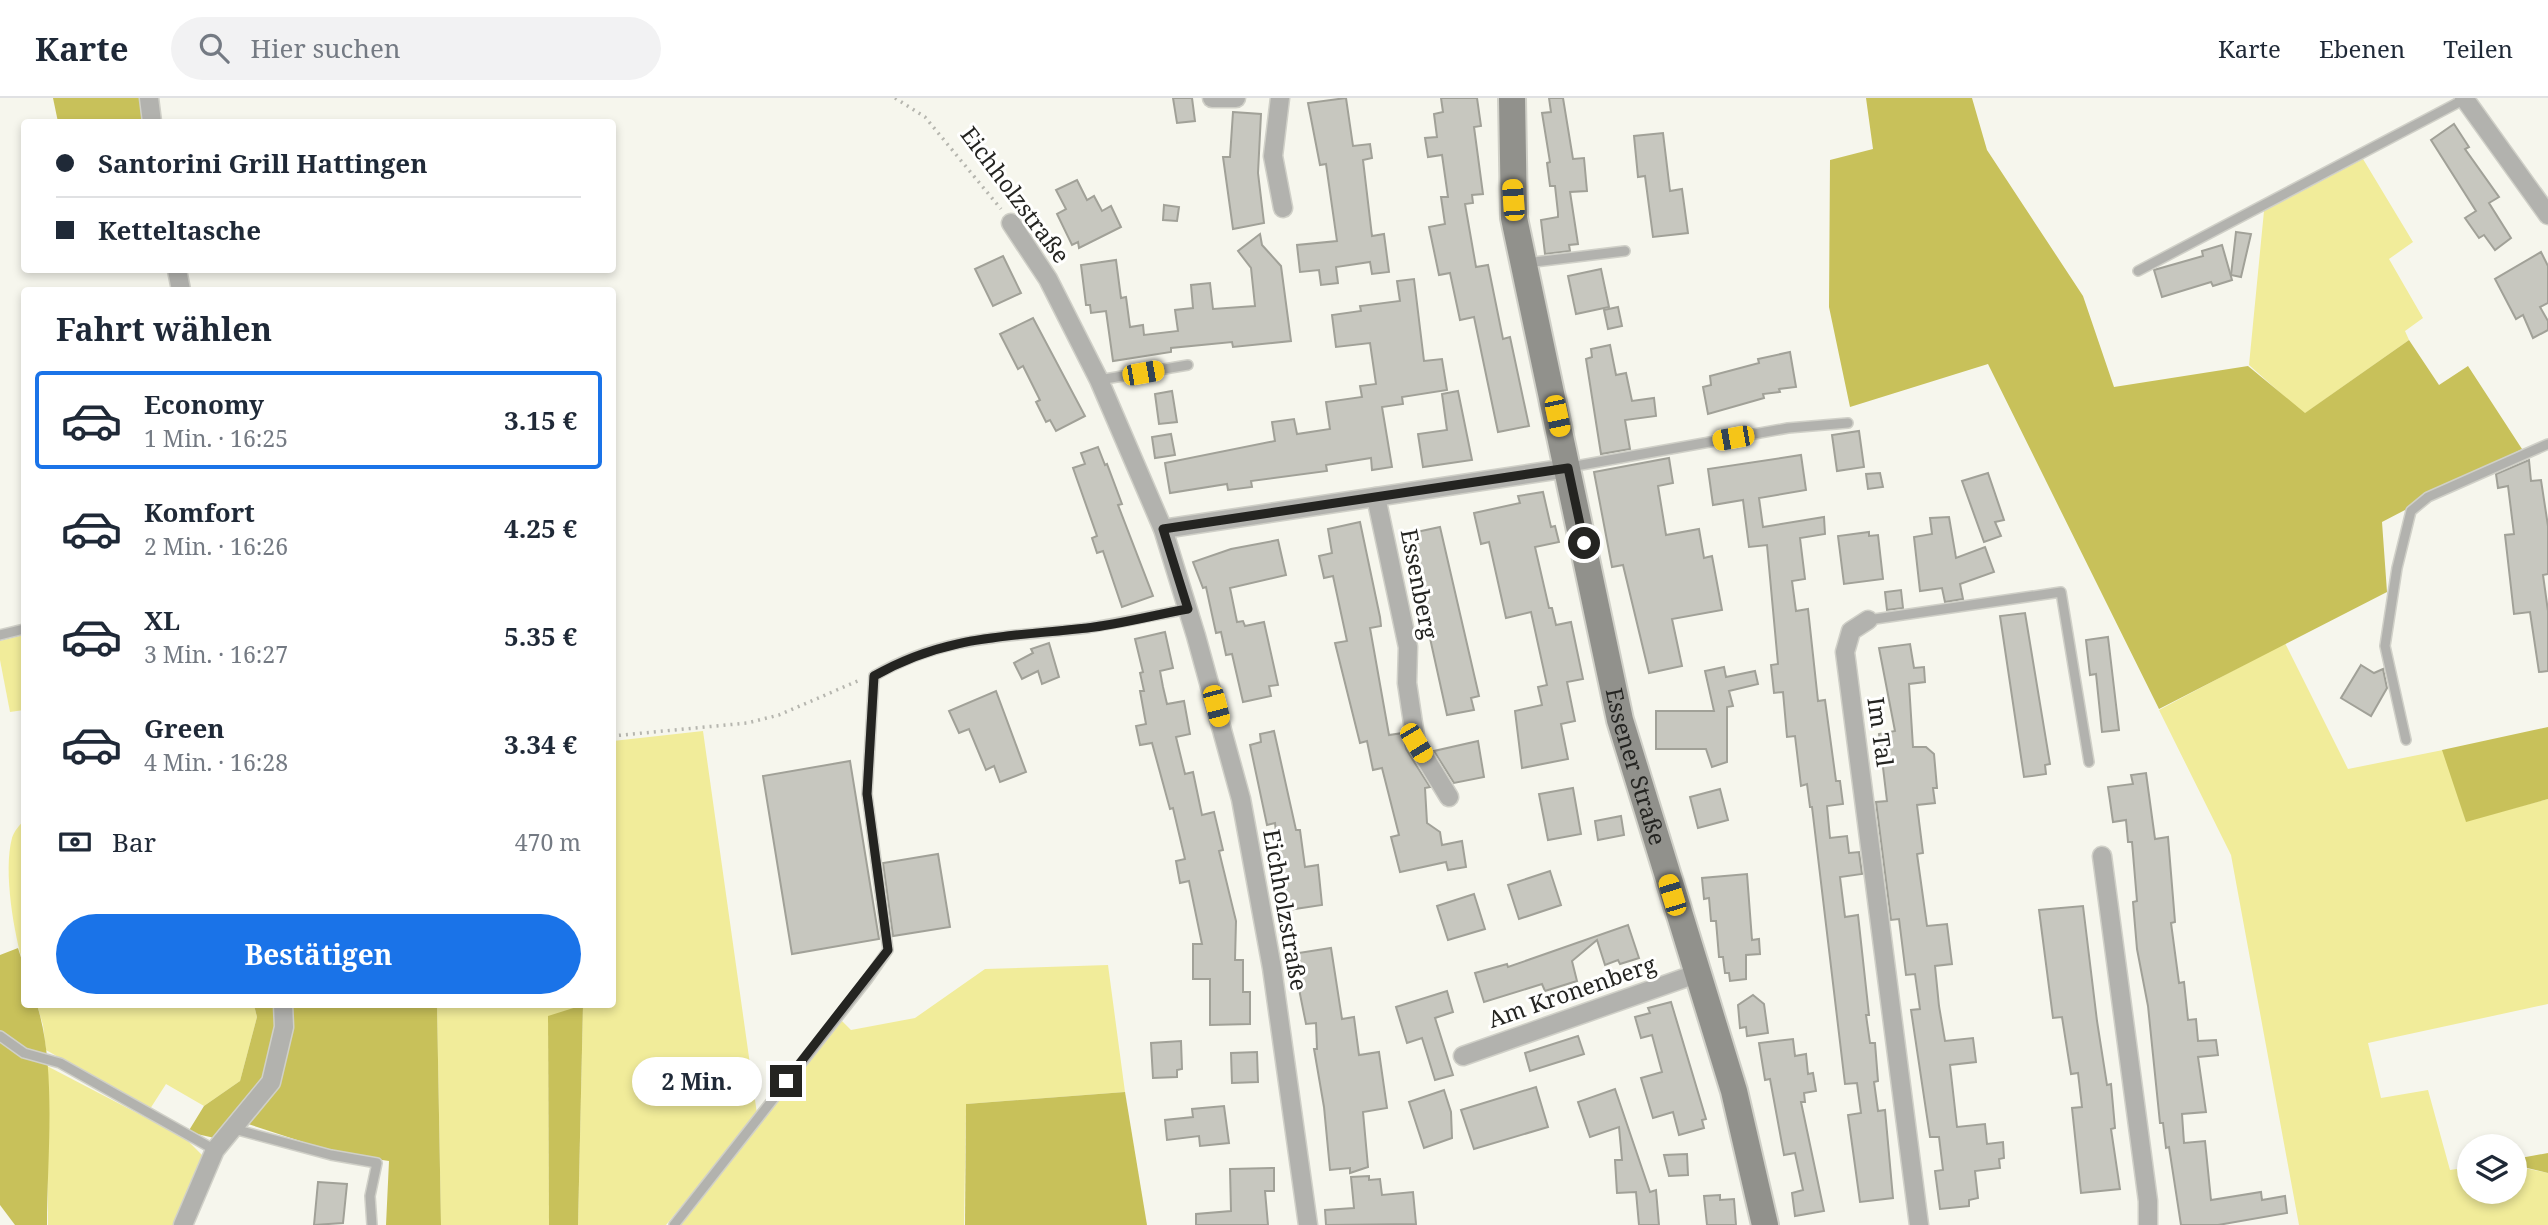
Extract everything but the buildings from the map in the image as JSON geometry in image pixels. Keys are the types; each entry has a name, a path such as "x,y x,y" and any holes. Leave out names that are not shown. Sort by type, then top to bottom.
{"street":[{"path":"149,98 152,119"},
{"path":"1212,98 1236,98"},
{"path":"1280,98 1273,156 1283,208"},
{"name":"Essener Straße","path":"1512,98 1513,194 1524,263 1620,720 1696,974 1734,1090 1765,1225"},
{"path":"2465,99 2548,215"},
{"name":"Eichholzstraße","path":"1011,223 1048,279 1099,380 1163,529 1188,609 1241,799 1272,968 1308,1225"},
{"path":"1163,529 1568,468"},
{"name":"Essenberg","path":"1376,497 1408,648 1407,682 1416,743 1449,797"},
{"name":"Im Tal","path":"1868,620 1851,631 1845,652 1919,1225"},
{"path":"2102,856 2148,1200 2148,1225"},
{"name":"Am Kronenberg","path":"1463,1056 1696,974"},
{"path":"183,1225 215,1150 271,1082 285,1027 283,1008"}],"lane":[{"path":"2138,271 2465,99"},
{"path":"1524,263 1625,251"},
{"path":"1099,380 1188,365"},
{"path":"1568,468 1788,429 1848,423"},
{"path":"2406,740 2385,646 2397,568 2411,511 2428,497 2548,444"},
{"name":"Im Tal","path":"1868,620 2061,592 2089,762"},
{"path":"674,1225 888,950 867,794 874,676 929,649 959,642 1089,627 1188,609"},
{"path":"0,635 21,630"},
{"path":"0,1036 24,1053 60,1063 215,1150"},
{"path":"234,1129 331,1155 377,1163 370,1196 372,1225"}],"path":[{"name":"Eichholzstraße","path":"895,98 925,117 1011,223"},
{"path":"616,736 747,723 779,715 831,690 874,676"}],"shaded area":[{"path":"53,98 145,98 148,119 57,119"},
{"path":"1866,98 1972,98 1987,150 2083,296 2114,387 2248,366 2305,413 2409,340 2439,385 2468,366 2522,449 2382,522 2387,592 2159,709 1988,364 1850,407 1829,307 1830,160 1873,149"},
{"path":"2363,159 2413,242 2389,259 2423,318 2405,331 2409,340 2304,414 2249,365 2264,211"},
{"path":"21,636 21,710 10,712 0,660 0,641"},
{"path":"2285,643 2348,769 2443,750 2466,821 2548,799 2548,1004 2368,1043 2381,1098 2428,1090 2450,1170 2457,1169 2457,1204 2527,1204 2527,1169 2548,1173 2548,1225 2299,1225 2231,855 2159,710"},
{"path":"2548,727 2548,799 2466,822 2442,750"},
{"path":"703,731 757,1114 666,1225 578,1225 583,1008 616,1008 616,741"},
{"path":"21,824 21,955 9,885 10,852 16,831"},
{"path":"18,948 21,958 21,1008 38,1008 43,1030 50,1113 47,1225 15,1225 0,1205 0,955"},
{"path":"1108,965 1125,1092 966,1104 964,1225 681,1225 841,1020 851,1030 915,1018 985,969"},
{"path":"38,1008 255,1008 257,1017 240,1081 204,1106 166,1084 150,1109 46,1050"},
{"path":"255,1008 281,1008 271,1075 219,1139 188,1132 204,1106 240,1081 257,1017"},
{"path":"286,1008 437,1008 441,1225 386,1225 389,1161 337,1153 245,1123 269,1093"},
{"path":"437,1008 577,1008 548,1017 549,1225 441,1225"},
{"path":"573,1008 583,1008 578,1225 549,1225 548,1016"},
{"path":"47,1066 185,1138 204,1157 176,1225 48,1225"},
{"path":"1125,1092 1147,1225 965,1225 966,1104"},
{"path":"2548,1153 2548,1173 2527,1168 2527,1157"}],"route":[{"path":"786,1081 888,950 867,794 874,676 929,649 959,642 1089,627 1188,609 1163,529 1568,468 1584,543"}]}
